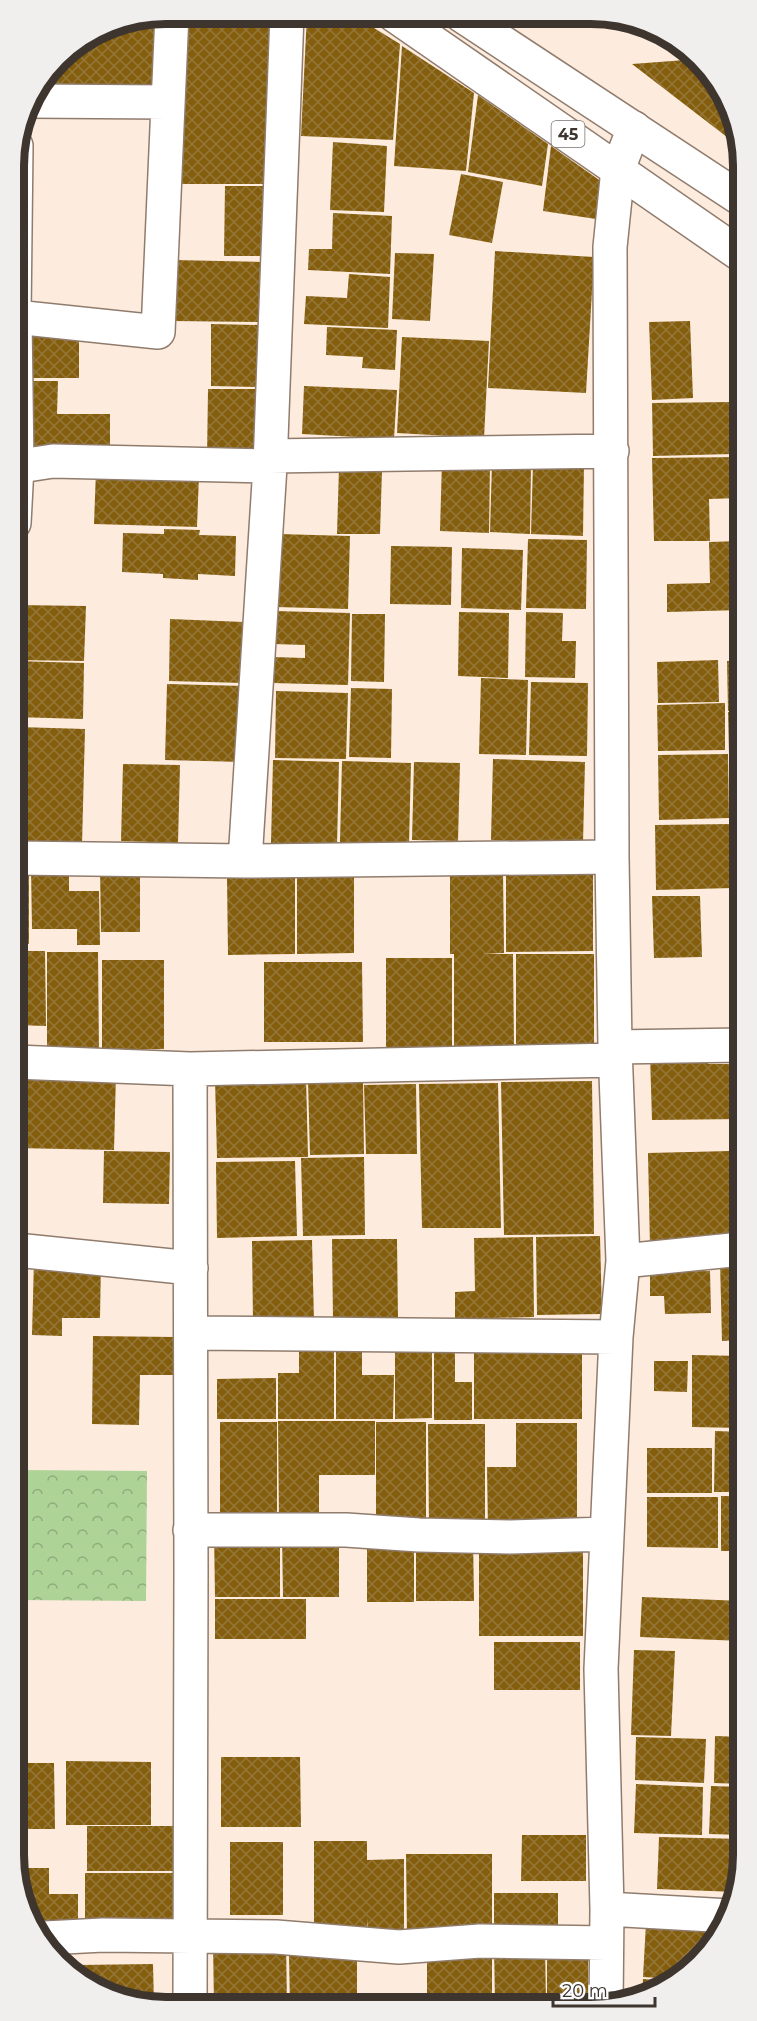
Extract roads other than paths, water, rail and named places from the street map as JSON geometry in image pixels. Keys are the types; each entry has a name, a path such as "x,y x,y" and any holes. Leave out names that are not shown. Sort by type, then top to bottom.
{"street":[{"path":"24,318 158,332 172,24"},
{"path":"245,861 270,461 288,24"},
{"name":"45","path":"407,24 733,249"},
{"name":"45","path":"475,24 733,194"},
{"path":"41,100 168,102"},
{"path":"606,1996 601,1669 616,1337 623,1261 615,1053 612,857 610,247 618,169 634,128"},
{"path":"24,465 53,460 270,461 612,451"},
{"path":"24,858 245,861 612,857"},
{"path":"24,1062 190,1069 615,1053 733,1046"},
{"path":"190,1069 190,1997"},
{"path":"623,1261 733,1250"},
{"path":"24,1251 191,1268"},
{"path":"191,1333 616,1337"},
{"path":"190,1530 346,1530 419,1535 511,1537 607,1534"},
{"path":"606,1909 719,1915"},
{"path":"50,1938 103,1935 276,1937 399,1947 480,1941 606,1943"}]}
